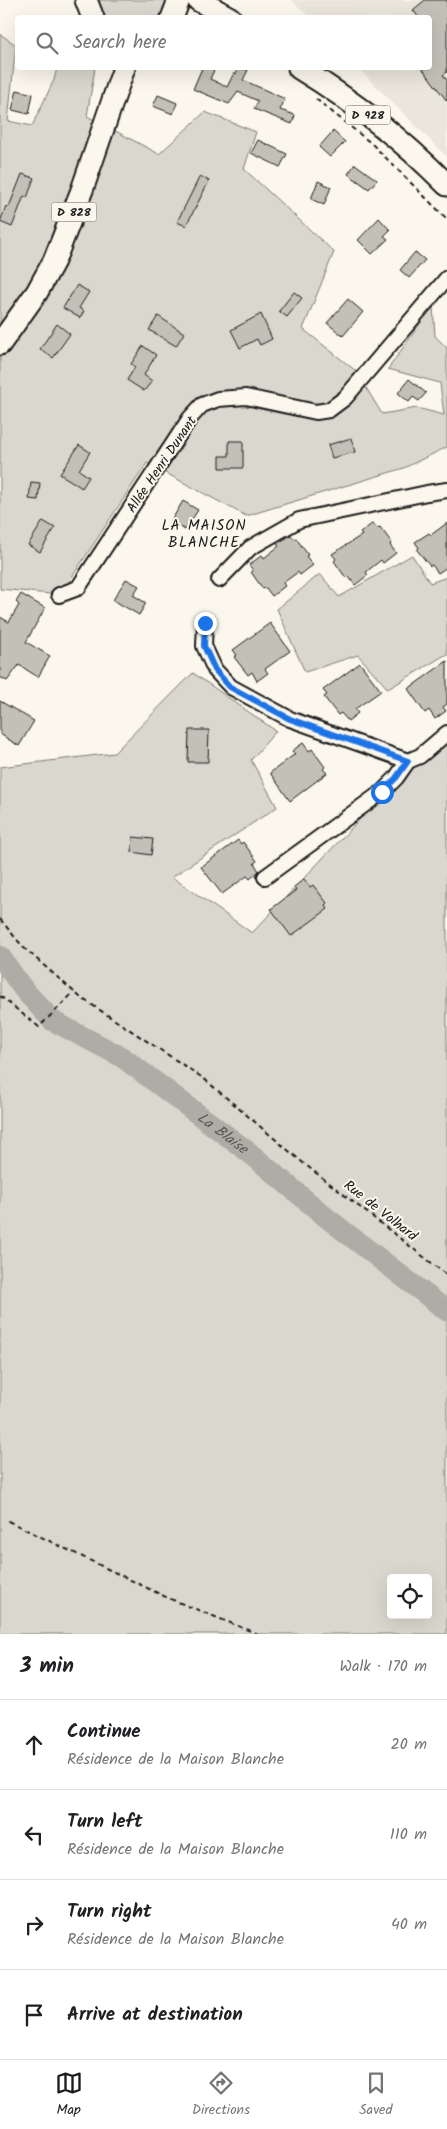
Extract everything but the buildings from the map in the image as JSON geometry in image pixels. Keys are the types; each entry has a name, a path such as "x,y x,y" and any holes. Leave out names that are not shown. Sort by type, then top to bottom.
{"main road":[{"path":"86,0 92,15"},
{"path":"173,15 179,0"},
{"path":"198,0 225,15"},
{"name":"D 828","path":"0,323 18,299 51,238 67,196 107,70"},
{"name":"D 828","path":"0,344 37,292 54,262 79,198 123,70"},
{"name":"D 928","path":"302,70 346,97 422,160 447,185"}],"street":[{"name":"Allée Henri Dunant","path":"59,595 78,588 190,418 202,405 218,399 246,397 316,412 329,410 345,398 447,278"},
{"path":"219,580 250,548 299,520 447,490"},
{"path":"205,623 204,646 215,670 230,687 290,719 408,761"},
{"path":"265,877 382,792 396,778 408,761 420,756 447,733"}],"path":[{"path":"312,97 372,144 447,218"},
{"name":"Rue de Volhard","path":"0,919 23,947 74,992 203,1078 302,1162 447,1275"},
{"path":"0,996 38,1027 74,992"},
{"path":"8,1521 168,1598 258,1634"}],"shaded area":[{"path":"94,0 171,0 164,15 101,15"},
{"path":"291,0 447,0 447,157 360,70 432,70 432,15 307,15"},
{"path":"0,34 15,44 8,121 32,126 54,80 56,70 95,70 87,116 159,154 205,112 256,132 244,169 334,252 303,329 356,371 382,414 417,408 444,415 440,383 388,369 433,305 435,336 447,348 447,447 404,468 246,516 147,463 60,595 0,589"},
{"path":"412,555 430,583 447,577 447,656 445,655 388,689 358,655 305,672 277,609 320,574 339,597"},
{"path":"193,673 276,731 251,760 277,807 172,877 252,933 447,727 447,1634 0,1634 0,767 114,753"}],"waterway":[{"name":"La Blaise","path":"0,956 24,990 53,1021 122,1057 251,1154 327,1218 447,1311"}],"district":[{"name":"LA MAISON BLANCHE","path":"204,534"}],"route":[{"path":"205,623 204,646 215,670 230,687 290,719 408,761 396,778 382,792"}]}
